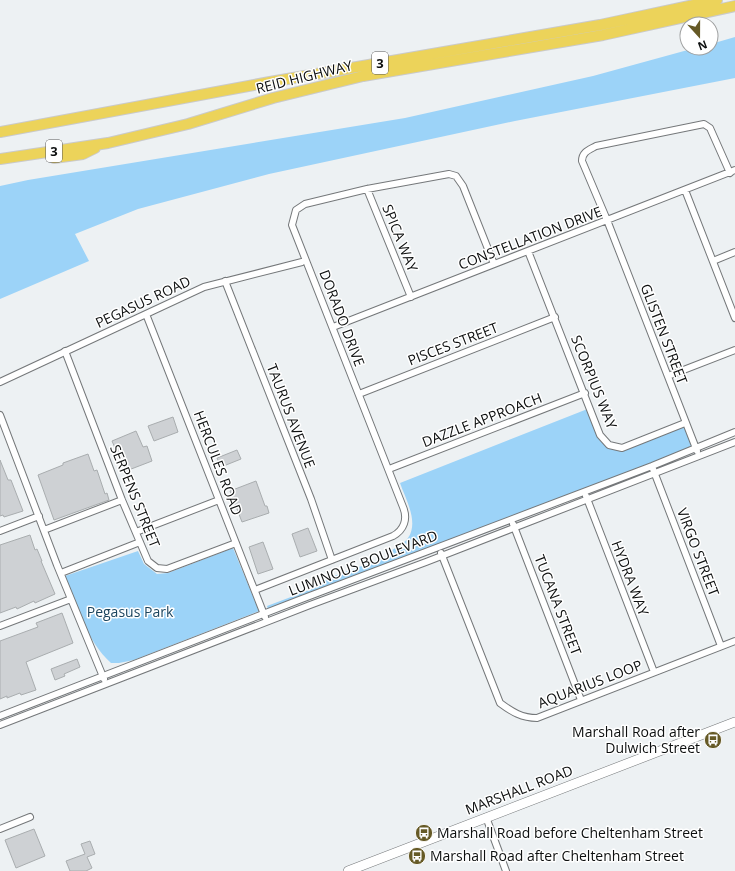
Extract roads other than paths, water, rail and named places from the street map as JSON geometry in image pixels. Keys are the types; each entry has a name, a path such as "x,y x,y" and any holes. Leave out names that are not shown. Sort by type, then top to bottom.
{"highway":[{"name":"REID HIGHWAY","path":"0,132 293,78 600,25 717,0"},
{"name":"REID HIGHWAY","path":"0,159 108,143 188,124 273,98 363,76 603,35 735,6"},
{"path":"0,166 83,154 108,143"}],"main road":[{"name":"MARSHALL ROAD","path":"723,726 735,717"},
{"name":"MARSHALL ROAD","path":"348,871 735,722"}],"street":[{"name":"GLISTEN STREET","path":"699,456 607,220 582,161 582,156 596,146 704,124 710,128 732,171"},
{"name":"CONSTELLATION DRIVE","path":"333,327 732,171"},
{"name":"DORADO DRIVE","path":"255,590 393,536 403,527 406,519 405,510 292,225 296,210 305,204 367,189 449,174 456,176 463,186 494,264"},
{"name":"SPICA WAY","path":"367,189 411,297"},
{"path":"685,190 735,318"},
{"name":"SCORPIUS WAY","path":"528,251 600,435 609,445 622,448 685,423"},
{"path":"713,261 735,252"},
{"name":"PEGASUS ROAD","path":"0,382 204,287 302,262"},
{"name":"TAURUS AVENUE","path":"225,281 311,499 332,560"},
{"name":"HERCULES ROAD","path":"146,314 267,622"},
{"name":"PISCES STREET","path":"359,394 555,317"},
{"path":"668,376 735,350"},
{"name":"SERPENS STREET","path":"65,351 122,500 148,561 157,568 164,569 236,543"},
{"name":"DAZZLE APPROACH","path":"389,469 584,393"},
{"path":"0,416 71,599 106,684"},
{"name":"LUMINOUS BOULEVARD","path":"0,716 652,466 735,432"},
{"name":"LUMINOUS BOULEVARD","path":"0,725 588,500 735,442"},
{"name":"VIRGO STREET","path":"652,466 721,646"},
{"name":"HYDRA WAY","path":"584,492 654,672"},
{"path":"44,530 122,500"},
{"path":"136,532 219,500"},
{"path":"0,531 39,516"},
{"name":"TUCANA STREET","path":"512,520 581,700"},
{"path":"61,573 140,542"},
{"name":"AQUARIUS LOOP","path":"439,547 500,703 510,711 527,718 537,718 735,641"},
{"path":"0,626 71,599"},
{"path":"0,828 30,817"},
{"path":"486,817 506,871"}],"place":[{"name":"Marshall Road after Dulwich Street","path":"713,740"},
{"name":"Marshall Road before Cheltenham Street","path":"424,833"},
{"name":"Marshall Road after Cheltenham Street","path":"417,856"}],"park label":[{"name":"Pegasus Park","path":"130,612"}]}
